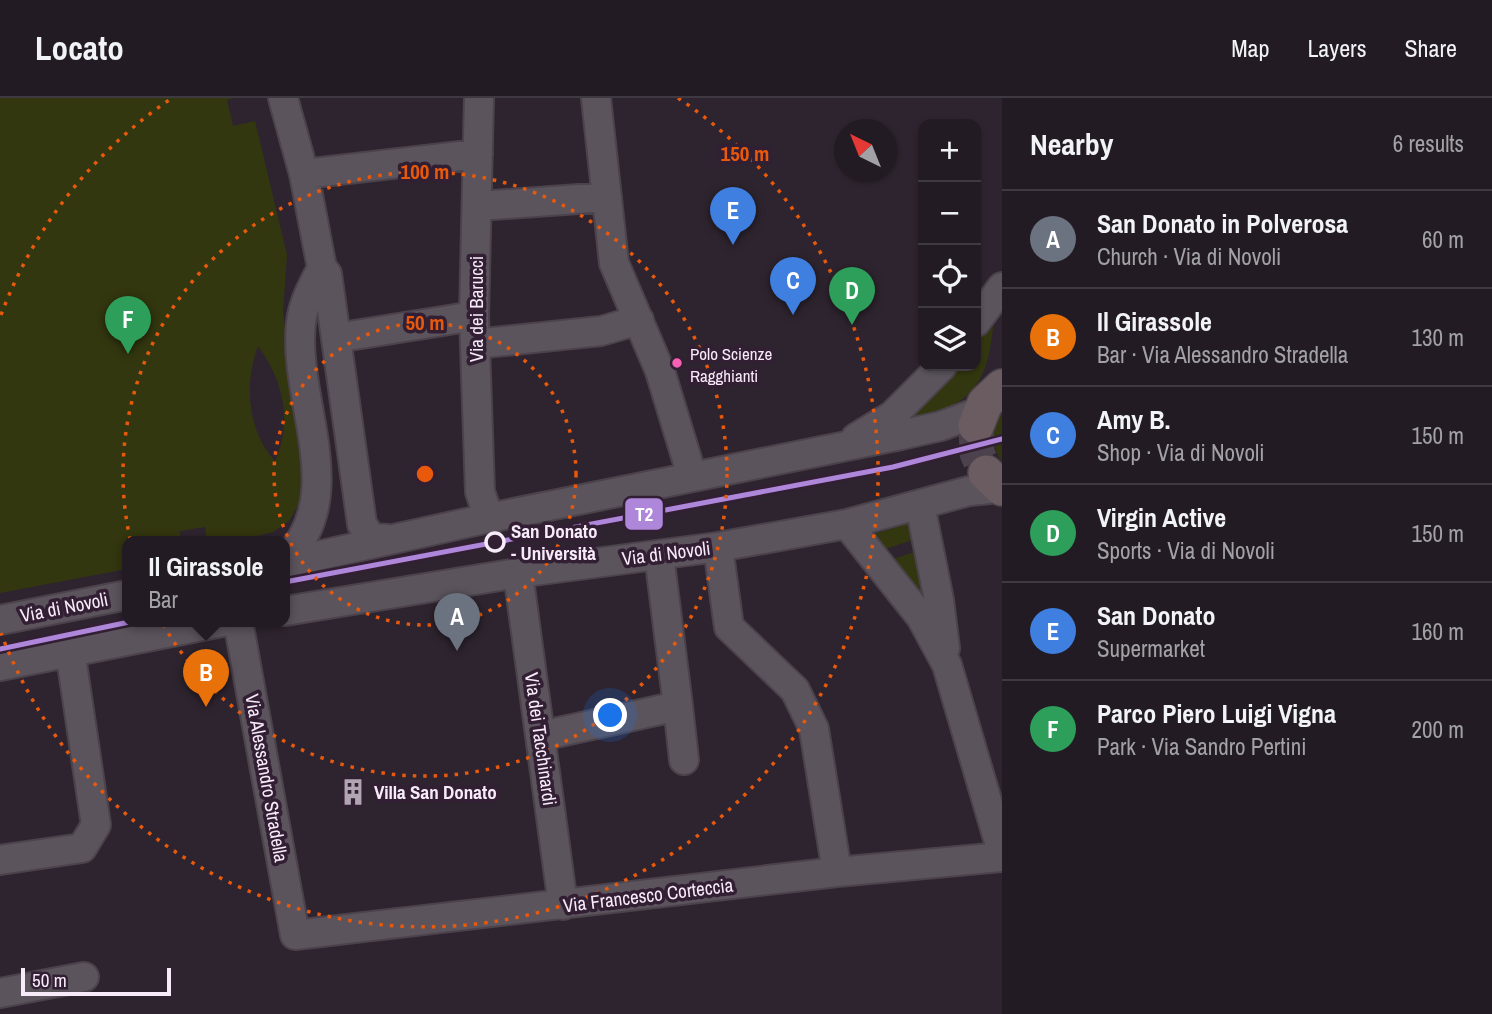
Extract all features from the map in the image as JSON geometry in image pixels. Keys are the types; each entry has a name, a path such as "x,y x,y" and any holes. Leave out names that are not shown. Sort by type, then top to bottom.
{"street":[{"path":"283,98 304,174 322,268 327,274 362,524 371,538 387,539"},
{"name":"Via dei Barucci","path":"479,98 479,206 474,330 480,492 489,518"},
{"path":"596,98 614,263 660,371 692,476"},
{"path":"304,174 478,154"},
{"path":"479,206 607,197"},
{"path":"290,554 303,537 316,494 316,468 300,335 304,307 322,268"},
{"path":"981,315 1002,288"},
{"path":"336,338 474,330 601,331 639,320"},
{"path":"827,451 868,432 892,416 937,371"},
{"path":"290,560 941,426 990,398"},
{"name":"Via di Novoli","path":"290,610 518,573 718,547 848,524 997,483"},
{"path":"919,505 939,600 947,665 1002,855"},
{"path":"848,524 921,617 947,665"},
{"path":"718,547 729,627 795,690 814,729 837,872"},
{"path":"659,555 684,760"},
{"name":"Via dei Tacchinardi","path":"518,573 564,905"},
{"name":"Via di Novoli","path":"0,620 122,596"},
{"path":"0,666 195,627"},
{"name":"Via Alessandro Stradella","path":"239,627 295,935"},
{"path":"0,860 82,848 96,825 70,650"},
{"path":"541,736 678,706"},
{"name":"Via Francesco Corteccia","path":"295,935 1002,855"},
{"path":"0,993 84,977"}],"green space":[{"path":"0,98 234,98 227,100 233,126 255,121 287,255 283,312 304,476 303,497 289,521 273,532 256,536 206,536 205,527 180,531 180,536 122,536 122,570 0,593","holes":["258,346 274,372 283,401 284,416 275,461 259,436 251,406 251,375"]},
{"path":"984,322 993,327 990,351 977,384 967,396 939,411 898,423 947,371 981,371 981,326"},
{"path":"1002,411 1002,462 994,436"},
{"path":"911,523 915,539 883,550 870,535"},
{"path":"918,551 932,608 890,560"}],"tunnel":[{"path":"976,426 977,453 986,473"}],"transit line":[{"name":"T2","path":"290,581 893,467 1002,439"},
{"name":"T2","path":"0,649 122,624"}],"place":[{"name":"San Donato","path":"733,245"},
{"name":"Amy B.","path":"793,315"},
{"name":"Virgin Active","path":"852,325"},
{"name":"Parco Piero Luigi Vigna","path":"128,354"},
{"name":"Polo Scienze Ragghianti","path":"677,363"},
{"name":"San Donato - Università","path":"495,542"},
{"name":"San Donato in Polverosa","path":"457,651"},
{"name":"Il Girassole","path":"206,707"},
{"name":"Villa San Donato","path":"353,792"}]}
